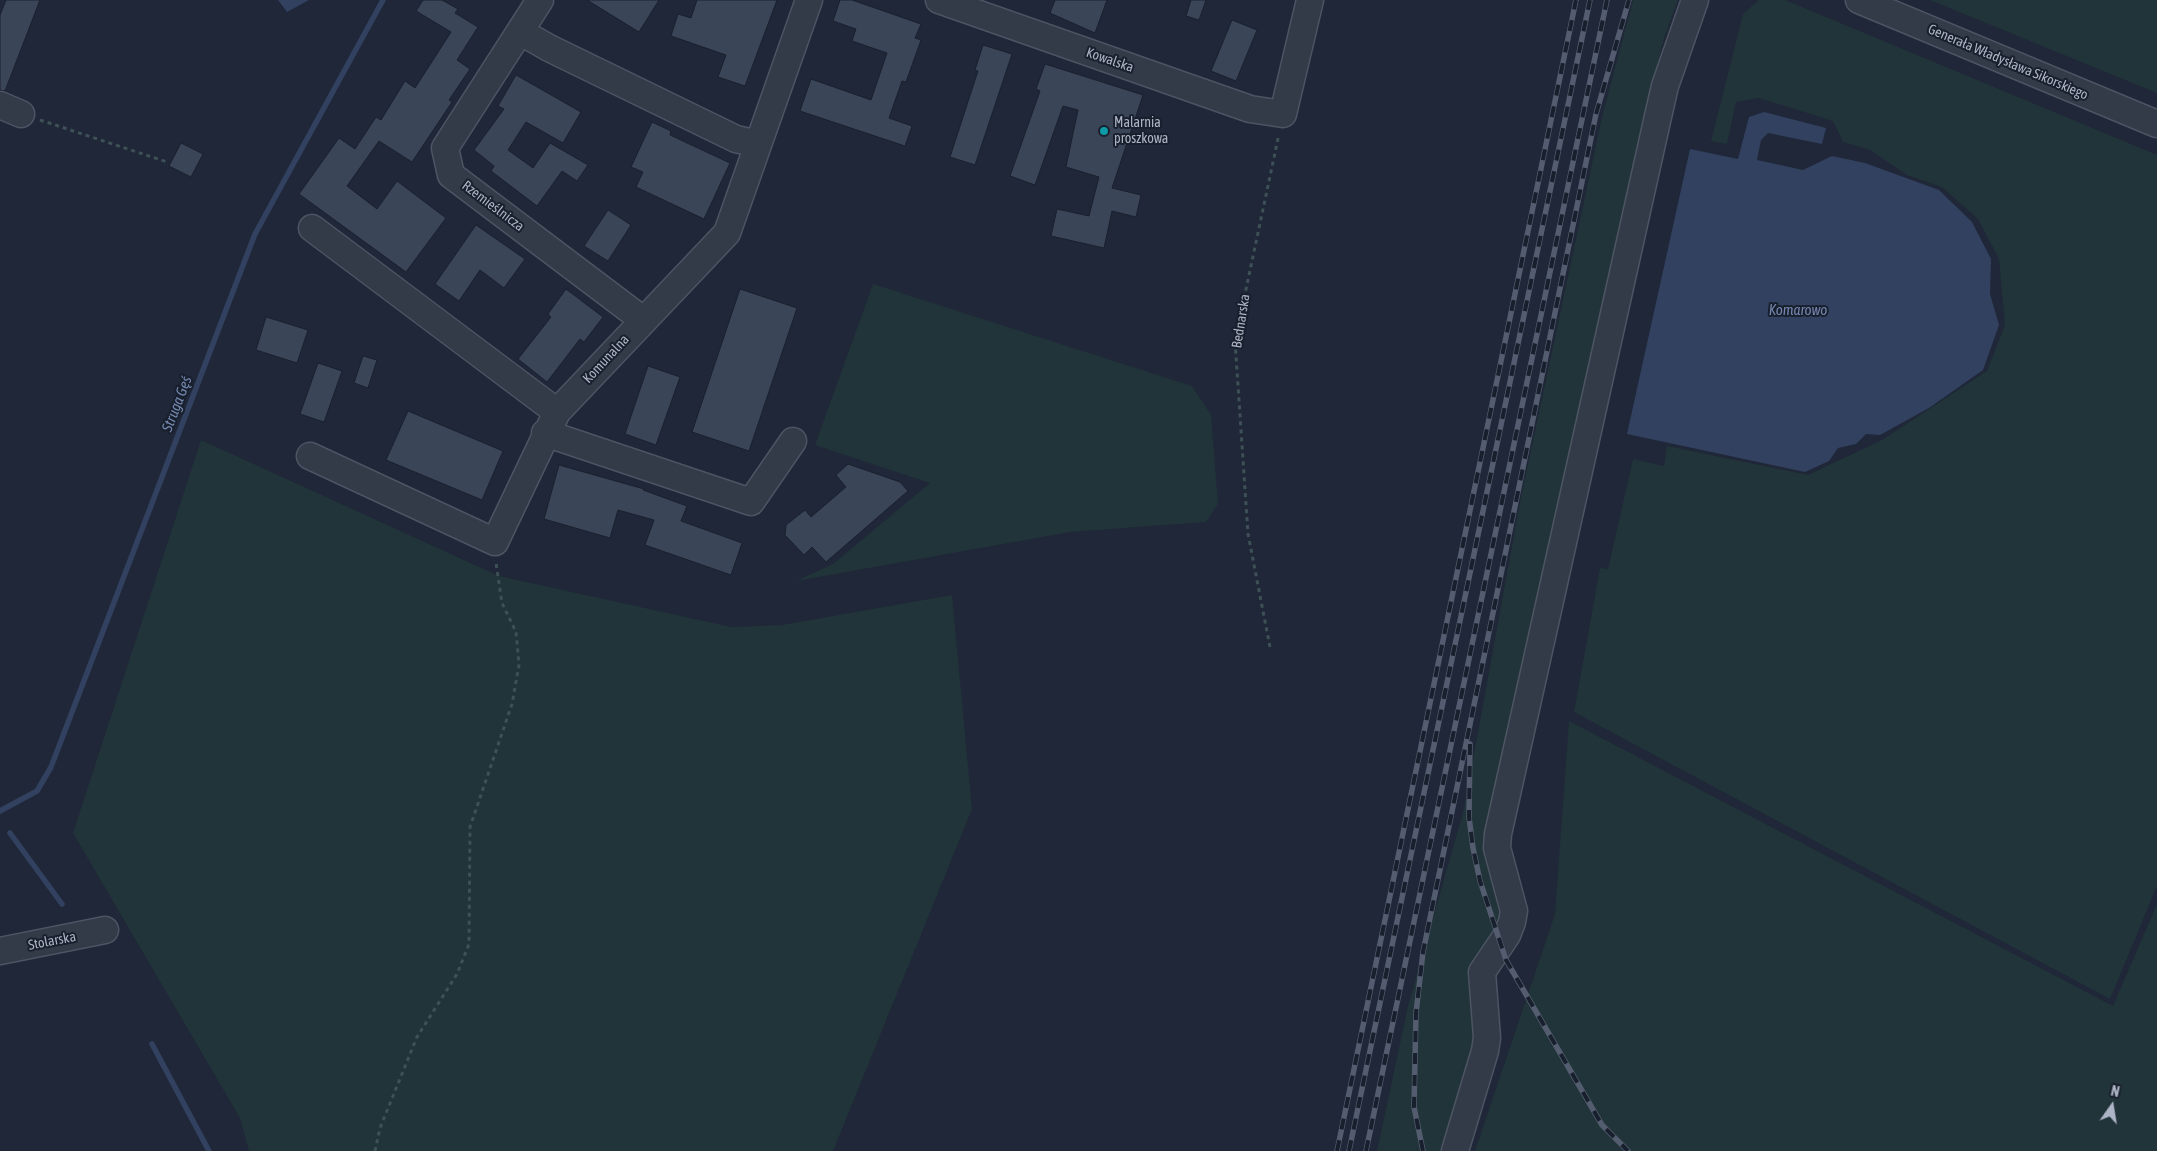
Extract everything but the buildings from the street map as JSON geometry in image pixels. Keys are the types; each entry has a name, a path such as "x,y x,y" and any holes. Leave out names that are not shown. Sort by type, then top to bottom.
{"street":[{"name":"Rzemieślnicza","path":"540,0 445,148 451,174 643,320"},
{"name":"Komunalna","path":"495,542 551,422 643,320 727,233 809,0"},
{"name":"Kowalska","path":"938,0 1250,109 1283,114"},
{"path":"1283,114 1310,0"},
{"path":"1455,1151 1485,1052 1487,1038 1482,972 1507,935 1514,911 1497,848 1498,834 1657,121 1666,86 1695,0"},
{"name":"Generała Władysława Sikorskiego","path":"1859,0 2157,124"},
{"path":"521,32 549,48 736,139 758,144"},
{"path":"312,228 551,422 750,502 792,441"},
{"path":"310,456 495,542"},
{"name":"Stolarska","path":"0,951 104,930"}],"path":[{"path":"10,110 167,162"},
{"name":"Bednarska","path":"1270,646 1248,534 1235,341 1283,114"},
{"path":"375,1151 380,1128 417,1037 456,974 469,944 470,827 512,704 518,665 516,632 502,603 496,566 495,542"}],"green space":[{"path":"1633,0 1678,0 1664,38 1643,123 1488,842 1504,910 1500,928 1480,951 1471,966 1469,978 1476,1036 1446,1151 1377,1151 1408,1006 1464,809 1521,497 1602,117"},
{"path":"1759,0 1785,0 2157,155 2157,886 2110,999 1574,712 1600,568 1608,569 1633,459 1664,466 1667,446 1808,475 1882,440 1987,371 2005,325 1999,259 1978,219 1942,187 1907,175 1870,150 1843,142 1833,121 1759,98 1736,102 1727,144 1711,141 1743,14"},
{"path":"1930,0 2157,0 2157,93"},
{"path":"873,284 1192,386 1211,415 1218,504 1206,522 1070,532 796,581 833,564 930,483 815,445"},
{"path":"201,440 499,576 731,627 782,625 952,595 972,809 833,1151 249,1151 240,1118 73,833"},
{"path":"1569,721 2113,1006 2157,904 2157,1151 1475,1151 1555,914"}],"water":[{"path":"278,0 309,0 287,12"},
{"name":"Komarowo","path":"1764,112 1826,128 1822,144 1768,133 1761,140 1757,160 1803,170 1832,156 1865,163 1939,190 1972,222 1991,259 1990,294 1999,325 1983,370 1929,408 1880,435 1866,434 1856,444 1838,448 1829,461 1805,472 1627,434 1690,149 1738,159 1749,117"}],"waterway":[{"name":"Struga Gęś","path":"0,811 37,791 51,767 255,234 383,0"},
{"path":"10,833 62,904"},
{"path":"152,1044 209,1151"}],"railway":[{"path":"1337,1151 1576,0"},
{"path":"1349,1151 1590,0"},
{"path":"1366,1151 1607,0"},
{"path":"1423,1151 1414,1107 1416,1013 1423,952 1596,114 1629,0"},
{"path":"1470,744 1469,817 1473,848 1480,881 1506,960 1602,1125 1628,1151"}],"place":[{"name":"Malarnia proszkowa","path":"1104,131"}]}
